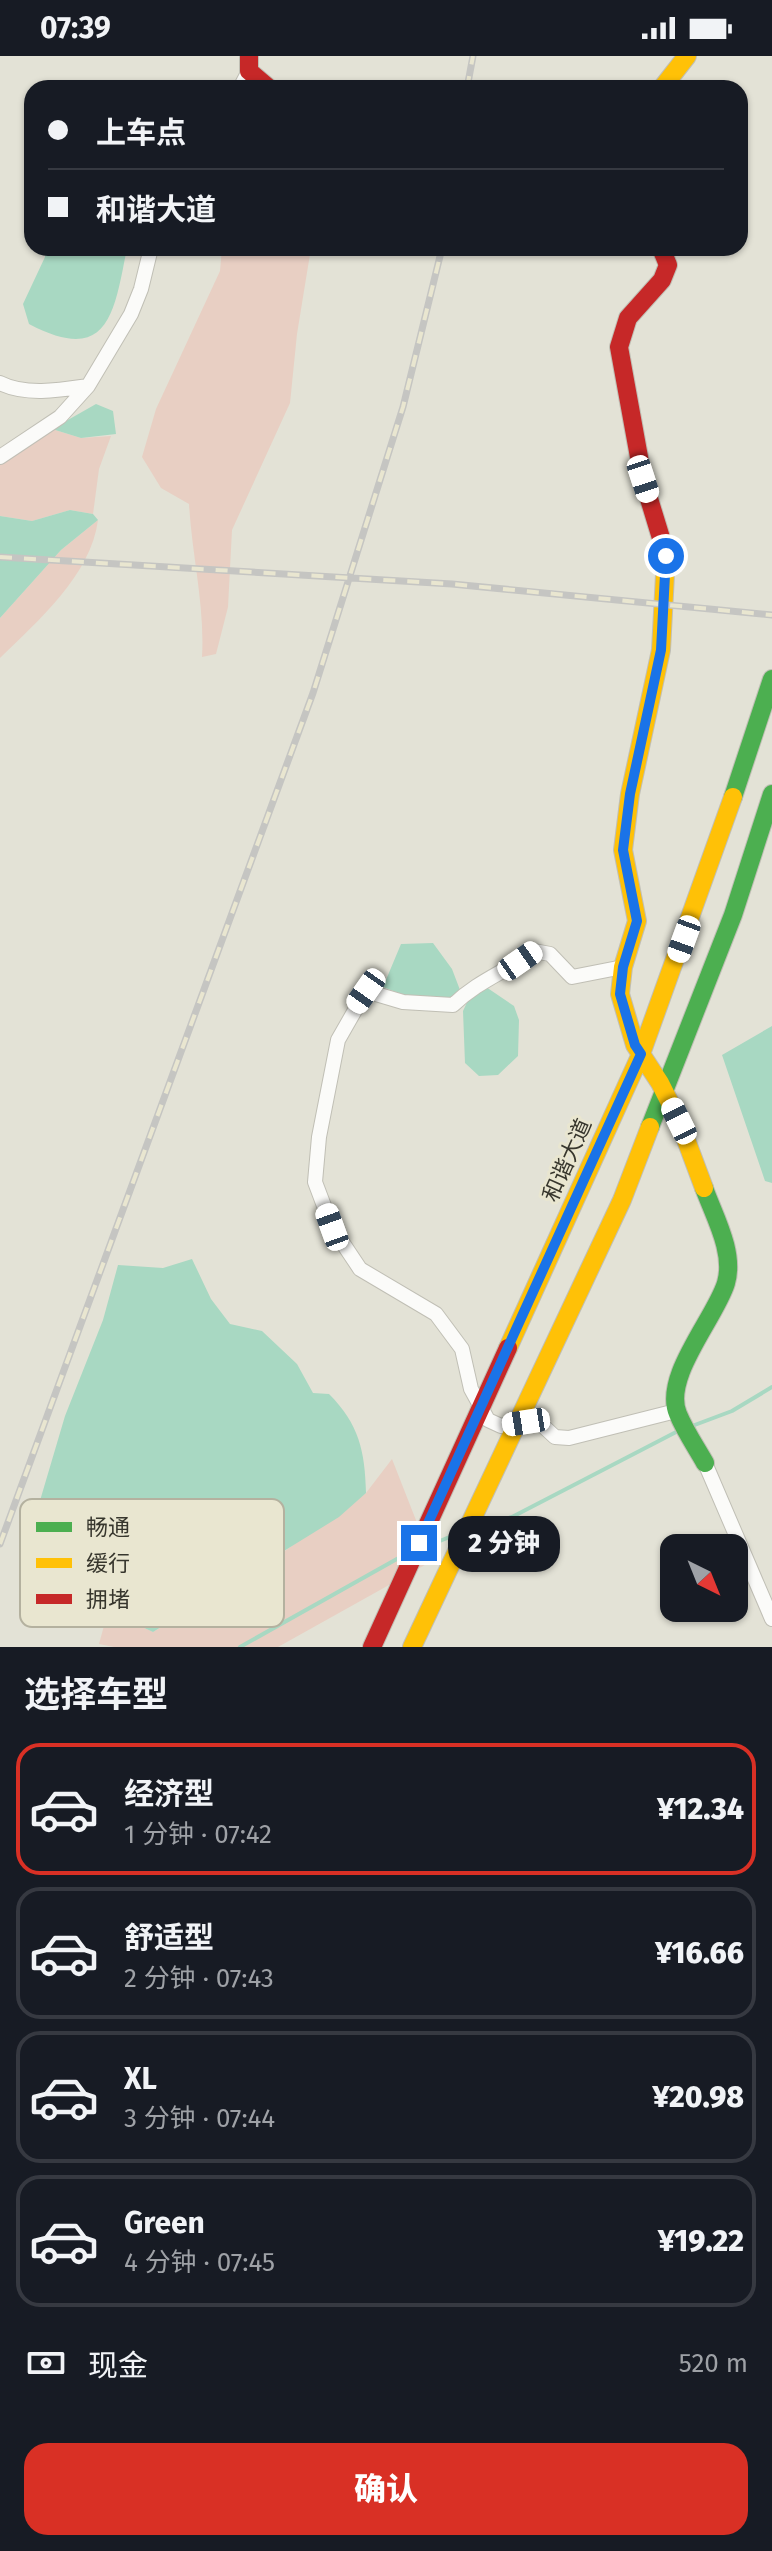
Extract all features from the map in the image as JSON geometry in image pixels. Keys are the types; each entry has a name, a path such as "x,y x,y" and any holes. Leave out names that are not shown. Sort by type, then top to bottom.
{"main road":[{"path":"668,80 687,56"},
{"path":"664,256 668,265 662,280 628,318 619,347 643,479 666,556 661,650 630,794 623,850 637,921 623,967 620,994 635,1045 679,1121 726,1247 726,1282 686,1358 678,1387 676,1411 705,1463"},
{"name":"和谐大道","path":"372,1647 641,1054 704,882 772,679"},
{"path":"412,1647 622,1200 733,915 772,794"}],"street":[{"path":"0,457 60,417 88,386 131,314 149,256"},
{"path":"0,383 36,390 88,386"},
{"path":"623,967 572,977 550,954 534,951 507,971 480,981 453,1005 403,1002 366,991 338,1040 319,1137 315,1182 332,1227 360,1269 436,1314 462,1349 471,1389 488,1420 501,1426 526,1422 541,1424 555,1437 569,1438 676,1411"},
{"path":"705,1463 772,1619"}],"shaded area":[{"path":"125,256 111,312 103,326 92,336 76,339 29,324 23,304 45,257"},
{"path":"221,256 310,256 290,403 232,530 228,607 216,654 202,657 202,619 189,504 161,488 142,457 156,409 220,271"},
{"path":"96,404 113,411 116,434 81,438 52,429"},
{"path":"52,429 81,438 111,436 99,469 93,514 70,510 32,521 0,516 0,462"},
{"path":"70,510 93,514 98,520 61,550 0,618 0,516 32,521"},
{"path":"98,520 85,560 74,578 46,613 0,658 0,618 61,550"},
{"path":"433,943 452,969 460,990 450,999 406,996 383,987 401,944"},
{"path":"486,987 514,1006 519,1020 518,1056 498,1075 479,1076 465,1063 463,1011 470,996"},
{"path":"772,1026 772,1183 765,1181 722,1055"},
{"path":"192,1259 211,1299 230,1324 262,1331 297,1364 313,1393 329,1394 354,1427 362,1451 366,1493 339,1517 284,1551 284,1499 40,1499 65,1416 103,1320 118,1265 163,1268"},
{"path":"392,1459 432,1561 278,1647 114,1647 99,1644 104,1627 142,1627 153,1632 161,1627 284,1627 284,1552 366,1493"},
{"path":"142,1627 161,1627 153,1632"}],"waterway":[{"path":"692,1426 732,1411 772,1387"},
{"path":"479,1527 512,1517 680,1430"},
{"path":"430,1545 452,1536"},
{"path":"284,1622 404,1555"},
{"path":"240,1647 276,1627"}],"railway":[{"path":"468,80 473,56"},
{"path":"0,1544 313,693 403,407 440,256"},
{"path":"0,557 452,584 772,615"}],"traffic: fast":[{"path":"733,797 772,679"},
{"path":"650,1127 733,915 772,794"},
{"path":"704,1188 726,1247 728,1271 720,1297 684,1365 675,1399 678,1414 705,1463"}],"traffic: slow":[{"path":"668,80 687,56"},
{"path":"661,538 666,556 661,650 630,794 623,850 637,921 623,967 620,994 635,1045 660,1083 679,1121 704,1188"},
{"path":"508,1348 641,1054 733,797"},
{"path":"412,1647 622,1200 650,1127"}],"traffic: jam":[{"path":"249,56 249,71 260,80"},
{"path":"661,538 643,479 619,347 628,318 662,280 668,265 664,256"},
{"path":"372,1647 508,1348"}],"route":[{"path":"419,1543 641,1054 635,1045 620,994 623,967 637,921 623,850 630,794 661,650 666,556"}]}
